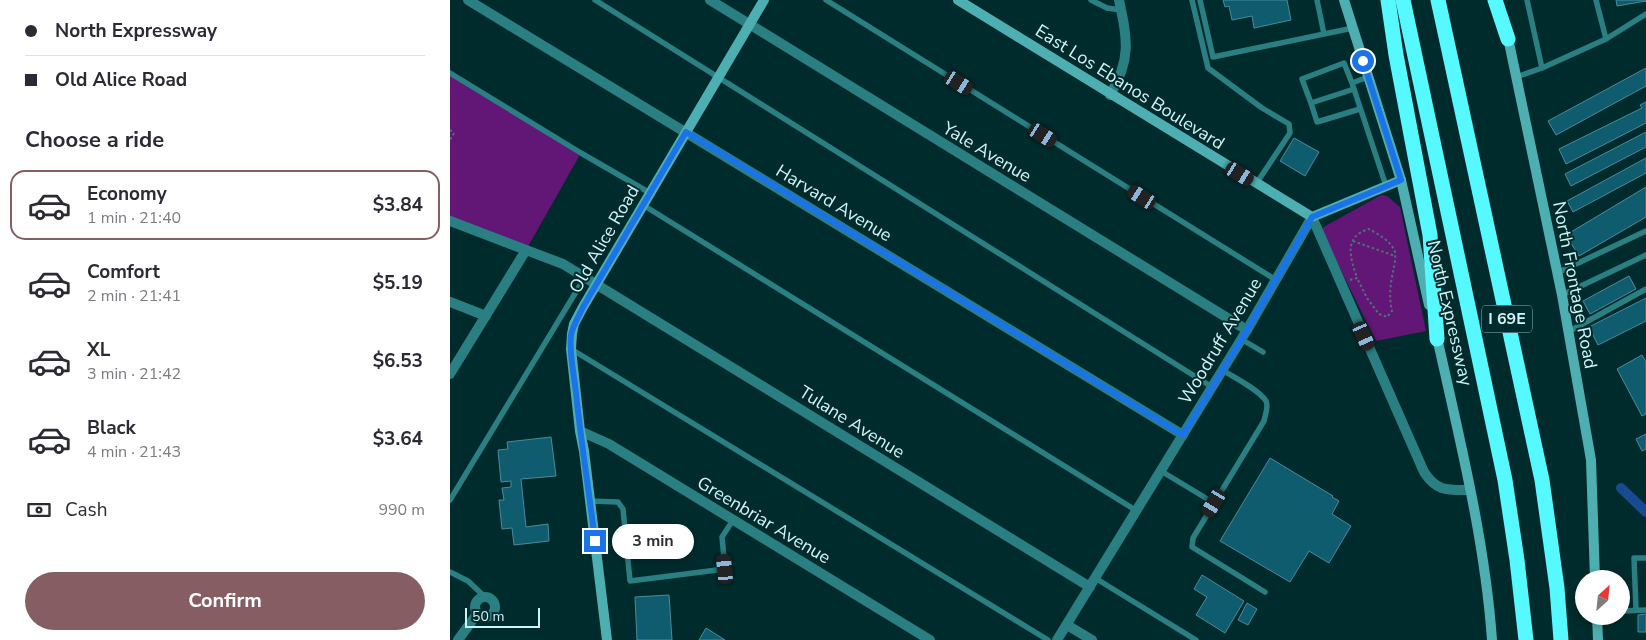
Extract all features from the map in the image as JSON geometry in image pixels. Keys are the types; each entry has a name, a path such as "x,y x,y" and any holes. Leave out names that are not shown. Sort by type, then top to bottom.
{"highway":[{"path":"1388,0 1396,55 1430,235 1437,339"},
{"name":"North Expressway","path":"1403,0 1505,480 1526,640"},
{"name":"I 69E","path":"1438,0 1542,480 1557,588 1561,640"},
{"path":"1495,0 1508,38"}],"main road":[{"name":"Old Alice Road","path":"607,640 571,349 574,324 764,0"},
{"name":"East Los Ebanos Boulevard","path":"958,0 1110,95 1312,217"},
{"name":"North Expressway","path":"1344,0 1401,180 1470,490 1481,550 1492,640"},
{"name":"North Frontage Road","path":"1500,0 1562,296 1591,460 1595,570"},
{"path":"1312,217 1401,180"},
{"path":"1597,625 1598,640"}],"street":[{"name":"Harvard Avenue","path":"468,0 1183,435"},
{"name":"Yale Avenue","path":"710,0 1247,330"},
{"path":"1110,95 1121,74 1126,54 1126,30 1120,5"},
{"name":"Woodruff Avenue","path":"1058,640 1247,330 1312,217"},
{"path":"1312,217 1424,472 1430,482 1446,490 1470,490"},
{"name":"Tulane Avenue","path":"450,221 563,264 1092,582"},
{"path":"450,374 526,250"},
{"path":"450,302 486,316"},
{"name":"Greenbriar Avenue","path":"580,431 609,444 930,640"},
{"path":"485,597 494,603 495,609 493,614 488,618 482,618 477,614 474,609 475,603 479,599 485,597"},
{"path":"458,640 477,614"},
{"path":"1067,625 1092,640"}],"lane":[{"path":"596,0 1212,387"},
{"path":"826,0 1276,280"},
{"path":"1091,0 1107,8 1120,5"},
{"path":"1192,0 1208,68 1262,108 1289,124 1290,133 1256,184"},
{"path":"1200,0 1212,57 1353,28"},
{"path":"1317,0 1324,34"},
{"path":"1527,0 1542,68"},
{"path":"1596,0 1606,38"},
{"path":"1516,77 1542,68 1606,38 1646,14"},
{"path":"1360,109 1317,122 1302,79 1344,63 1352,82 1386,186"},
{"path":"450,73 581,154 650,193"},
{"path":"1352,82 1368,77"},
{"path":"1310,103 1354,90"},
{"path":"643,205 1136,511"},
{"path":"1556,273 1646,232"},
{"path":"1562,296 1646,254"},
{"path":"450,500 585,277"},
{"path":"1568,332 1646,289"},
{"path":"1241,339 1263,352"},
{"path":"571,349 1048,640"},
{"path":"1222,370 1251,388 1266,401 1267,407 1264,421 1193,538 1192,547 1265,592"},
{"path":"1161,471 1214,503"},
{"path":"590,502 618,502 623,509 630,581 725,569 722,537 733,520"},
{"path":"1636,610 1634,558 1646,558"},
{"path":"450,572 468,582 485,597"},
{"path":"1092,582 1196,640"},
{"path":"1630,610 1646,610"}],"path":[{"path":"450,130 454,133 450,140"},
{"path":"1369,229 1377,233 1392,246 1395,256 1390,292 1392,312 1387,317 1379,314 1367,298 1357,278 1351,259 1350,246 1352,241 1359,234 1369,229"},
{"path":"1352,241 1395,256"},
{"path":"1341,283 1357,278"}],"shaded area":[{"path":"450,73 581,153 526,250 450,221"},
{"path":"1381,195 1387,196 1400,207 1426,331 1376,341 1322,228"}],"building":[{"path":"1223,0 1287,0 1291,20 1254,28 1252,16 1232,20 1229,6 1225,7"},
{"path":"1616,0 1646,0 1646,1 1617,6"},
{"path":"1646,68 1646,86 1556,135 1548,121"},
{"path":"1646,102 1646,123 1566,164 1559,149 1642,108 1640,105"},
{"path":"1646,132 1646,147 1571,186 1565,174"},
{"path":"1294,138 1319,152 1305,176 1280,161"},
{"path":"1646,158 1646,173 1573,212 1567,201"},
{"path":"1646,187 1646,217 1579,256 1566,235"},
{"path":"609,234 613,236 610,242 606,239"},
{"path":"1629,276 1636,289 1590,314 1583,301"},
{"path":"1646,298 1646,321 1598,345 1589,327"},
{"path":"1642,355 1646,362 1646,414 1642,416 1617,369"},
{"path":"1646,434 1646,449 1642,451 1636,439"},
{"path":"551,437 556,476 521,479 526,527 548,524 549,541 514,545 512,528 502,529 499,500 504,500 502,488 511,487 511,481 501,482 498,450 508,449 507,442"},
{"path":"1270,458 1339,501 1332,514 1351,526 1329,563 1309,551 1290,582 1220,541"},
{"path":"1202,575 1244,601 1225,633 1196,615 1207,597 1194,589"},
{"path":"669,595 672,640 637,640 635,597"},
{"path":"1247,603 1257,609 1248,625 1238,620"},
{"path":"1646,614 1646,632 1638,632 1638,615"},
{"path":"706,628 725,640 699,640"}],"waterway":[{"path":"1621,488 1646,512"}],"route":[{"path":"595,541 571,349 574,324 686,132 1183,435 1247,330 1312,217 1401,180 1363,61"}]}
